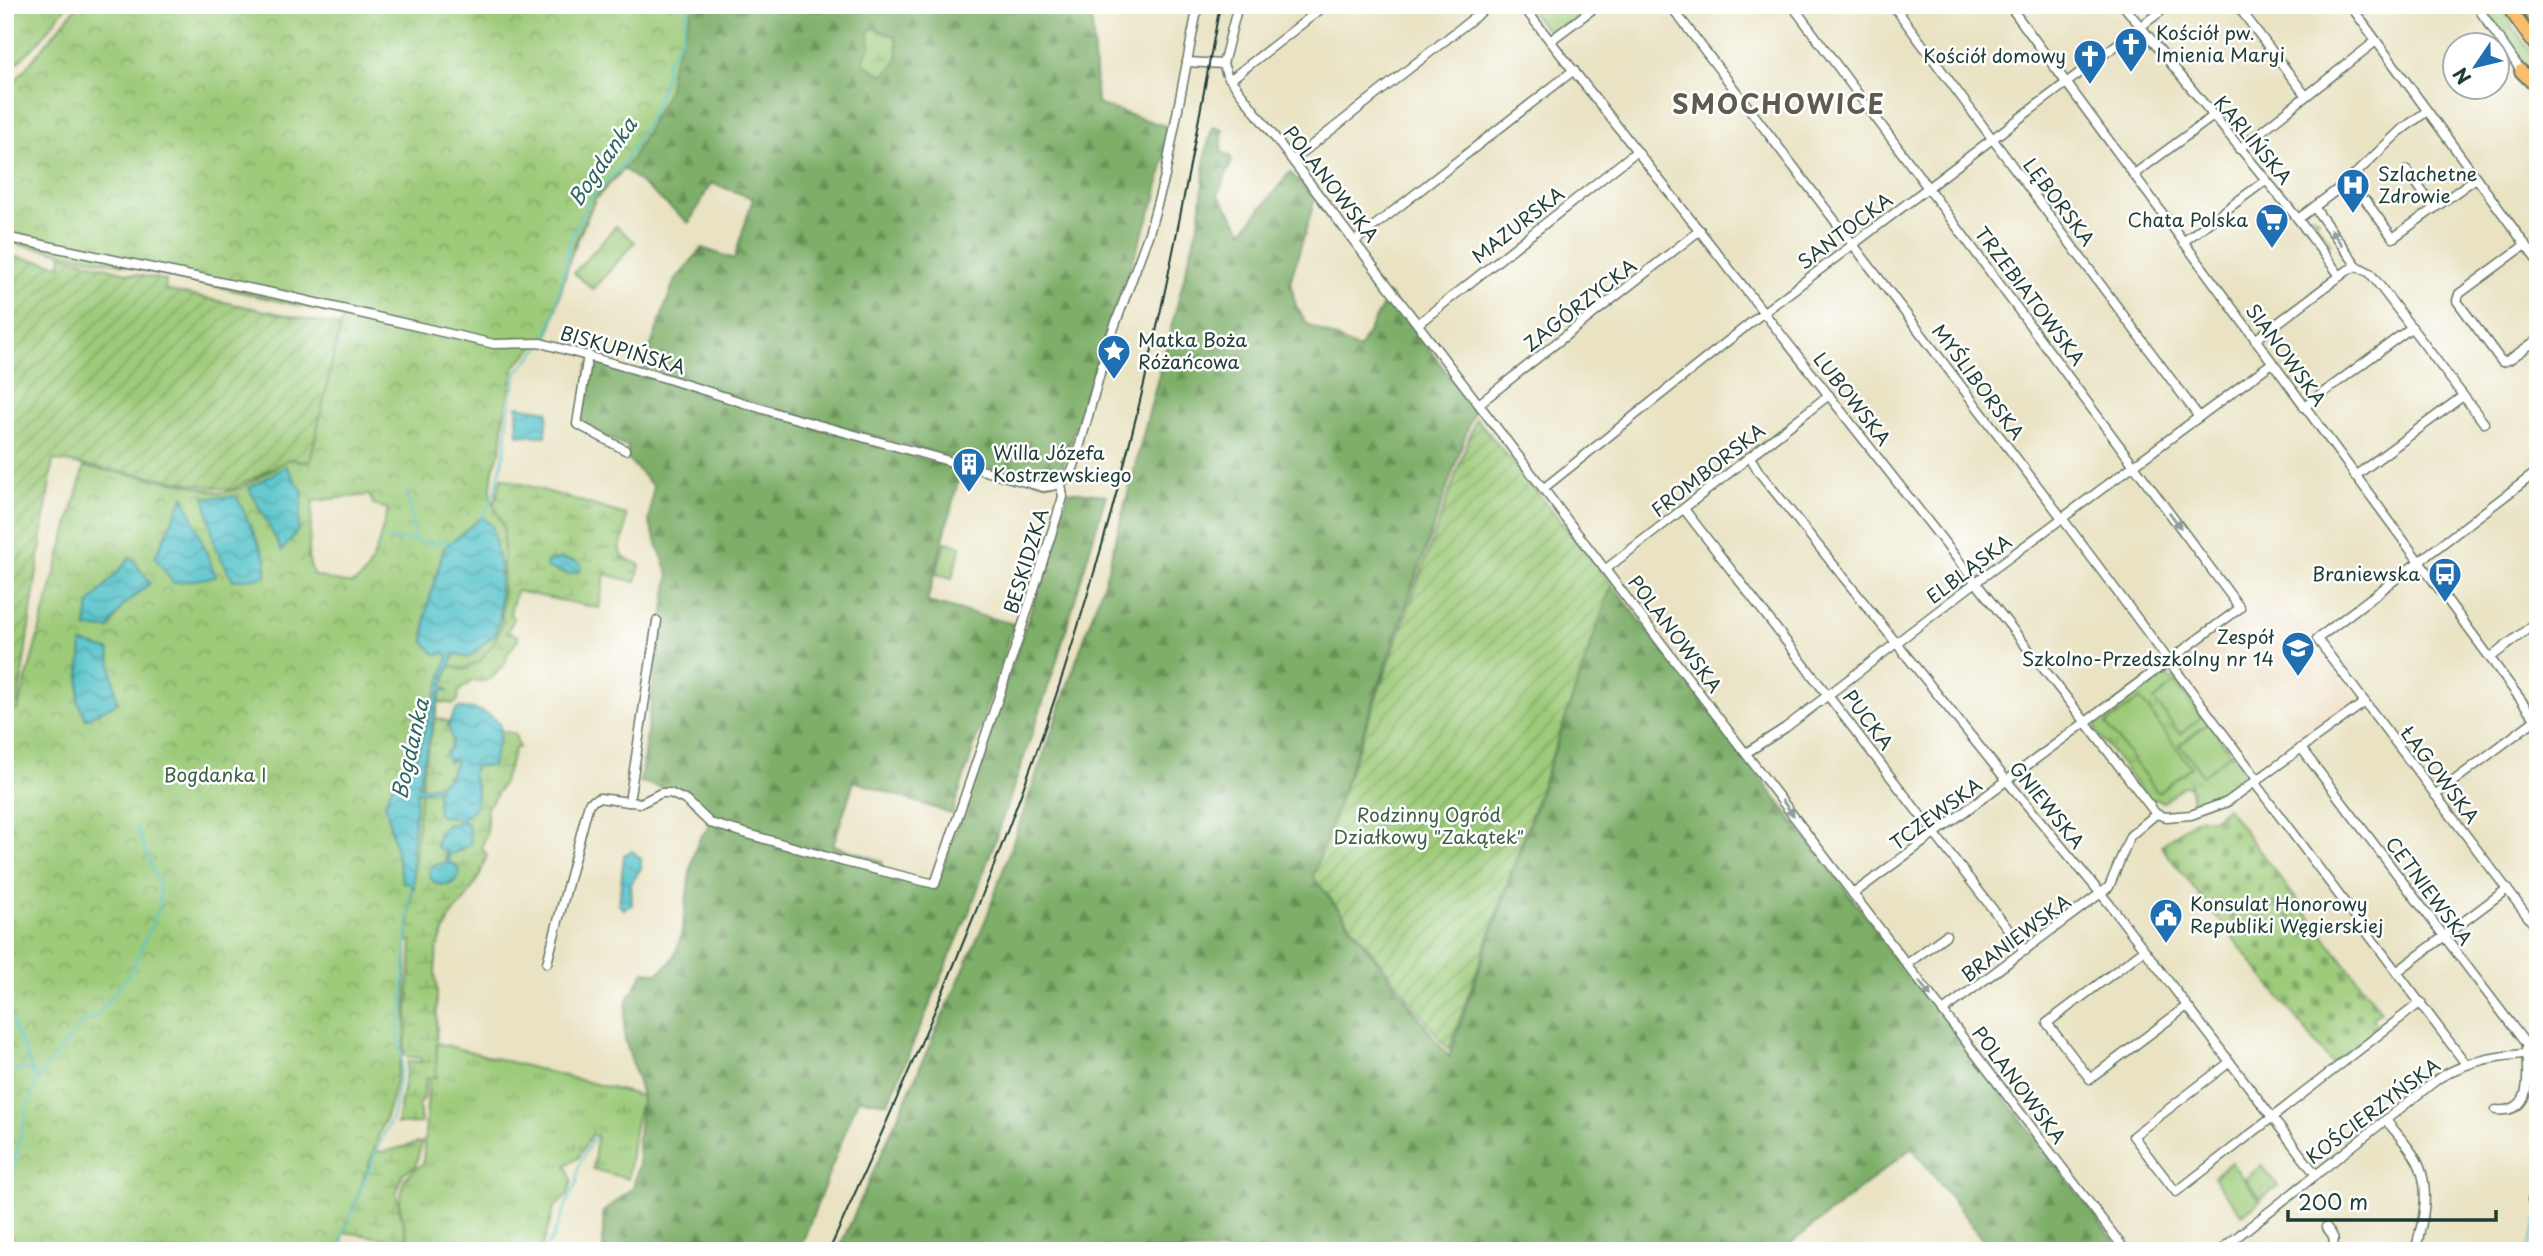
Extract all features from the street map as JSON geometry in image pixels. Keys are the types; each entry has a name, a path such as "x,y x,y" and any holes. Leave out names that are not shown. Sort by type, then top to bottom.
{"main road":[{"path":"2507,5 2538,49"},
{"path":"2525,5 2538,23"},
{"path":"2521,71 2538,88"}],"street":[{"name":"BESKIDZKA","path":"629,802 641,803 662,793 670,793 687,801 710,823 841,861 935,884 1018,640 1063,497 1061,484 1074,466 1109,341 1156,212 1170,156 1198,5"},
{"path":"1187,62 1223,64 1238,5"},
{"path":"1231,79 1326,5"},
{"path":"1293,160 1490,5"},
{"name":"LUBOWSKA","path":"1522,5 2156,814"},
{"path":"1550,41 1598,5"},
{"name":"MYŚLIBORSKA","path":"1670,5 2168,660 2466,1064"},
{"name":"TRZEBIATOWSKA","path":"1792,5 2240,608"},
{"name":"LĘBORSKA","path":"1893,5 2199,417"},
{"name":"SIANOWSKA","path":"2008,5 2537,722"},
{"name":"KARLIŃSKA","path":"2123,5 2298,219 2340,276"},
{"name":"SANTOCKA","path":"1544,488 1764,312 2169,5"},
{"path":"2237,5 2306,96"},
{"path":"2350,5 2538,262"},
{"path":"2476,5 2538,95"},
{"path":"2239,149 2376,41"},
{"name":"POLANOWSKA","path":"1223,64 1231,79 2126,1251"},
{"path":"1355,241 1574,70"},
{"path":"2298,219 2346,183 2400,131 2427,111"},
{"path":"2133,175 2212,117"},
{"name":"MAZURSKA","path":"1419,323 1637,151"},
{"path":"2407,170 2434,208"},
{"path":"2366,201 2393,238 2476,178"},
{"path":"2183,242 2266,180"},
{"path":"2314,207 2357,266 2370,273 2484,423"},
{"name":"ZAGÓRZYCKA","path":"1480,403 1700,230"},
{"name":"BISKUPIŃSKA","path":"5,237 277,294 494,344 541,343 779,414 1043,486 1061,484"},
{"path":"2525,245 2459,294 2456,301 2502,362 2538,340"},
{"path":"2255,340 2357,266"},
{"path":"2304,407 2412,327"},
{"path":"588,355 577,424 625,450"},
{"name":"ELBLĄSKA","path":"1746,753 1785,728 2199,417 2212,413 2272,363"},
{"name":"FROMBORSKA","path":"1606,569 1829,395"},
{"path":"2355,476 2463,396"},
{"name":"GNIEWSKA","path":"1750,457 1759,472 2101,895 2316,1175"},
{"path":"2419,562 2538,471"},
{"name":"PUCKA","path":"1684,509 2025,951"},
{"name":"ŁAGOWSKA","path":"2419,562 2317,639 2538,930"},
{"name":"TCZEWSKA","path":"1853,894 2240,608"},
{"path":"547,963 589,803 599,798 629,802 657,621"},
{"path":"2490,658 2538,621"},
{"path":"2156,814 2178,817 2206,811 2227,802 2365,702"},
{"path":"2435,795 2537,722"},
{"name":"CETNIEWSKA","path":"2301,748 2526,1044 2526,1053"},
{"name":"BRANIEWSKA","path":"1943,1011 2101,895 2109,887 2130,836 2156,814"},
{"path":"2398,971 2507,889"},
{"path":"1907,964 1946,935"},
{"path":"2144,950 2047,1023 2090,1079 2187,1006"},
{"path":"2230,1062 2133,1136 2176,1192 2421,1002"},
{"path":"2496,1110 2508,1111 2518,1105 2528,1086 2526,1053"},
{"name":"KOŚCIERZYŃSKA","path":"2219,1251 2439,1078 2466,1064 2500,1056 2538,1053"},
{"path":"2386,1120 2420,1167 2425,1202 2424,1220 2415,1251"},
{"path":"2326,1227 2334,1236 2335,1242 2331,1251"}],"shaded area":[{"name":"Zespół Szkolno-Przedszkolny nr 14","path":"2275,591 2308,635 2301,641 2313,655 2320,651 2357,700 2303,740 2221,632"},
{"path":"2207,636 2213,637 2254,692 2245,698 2238,695 2211,713 2176,665 2188,655 2185,652"}],"green space":[{"path":"5,5 67,5 39,41 5,75"},
{"name":"Bogdanka I","path":"78,5 694,5 672,65 669,89 631,160 595,199 574,244 548,338 535,346 515,366 504,417 501,449 493,469 490,496 504,528 502,623 495,641 479,662 464,669 450,666 443,685 423,769 407,944 406,1035 391,1102 343,1237 342,1251 5,1251 5,708 18,710 84,467 181,483 223,493 241,488 289,459 309,463 343,316 124,265 5,242 6,92","holes":["369,495 374,505 388,509 376,551 360,579 349,583 313,575 308,557 313,501"]},
{"path":"546,5 1091,5 1097,104 1171,128 1156,197 1106,333 1060,476 1046,483 778,410 643,368 674,282 702,248 734,259 753,198 711,183 689,223 624,169 595,199 568,262"},
{"path":"1525,5 1594,5 1551,35"},
{"path":"2482,5 2498,5 2538,63 2538,82 2512,46 2512,32 2502,32"},
{"path":"871,28 895,36 897,58 884,75 863,64 869,49"},
{"path":"1213,127 1223,129 1221,152 1230,156 1232,161 1218,194 1243,231 1290,172 1315,199 1290,282 1296,306 1307,324 1359,349 1389,294 1474,410 1313,876 1449,1057 1612,584 2122,1251 1992,1251 1912,1148 1781,1251 838,1251 986,919 1107,573 1200,217 1206,150"},
{"path":"2312,215 2319,219 2315,222 2331,243 2328,246 2312,225 2308,227 2307,219"},
{"path":"616,226 635,242 593,289 574,273"},
{"path":"5,255 61,265 62,255 126,273 166,280 165,290 340,326 310,462 289,459 231,490 53,460 17,710 5,708"},
{"path":"593,361 961,470 927,602 1014,624 952,814 854,781 833,845 882,861 883,873 936,888 1069,491 1106,495 1054,670 972,905 888,1103 858,1099 799,1251 603,1251 603,1212 633,1188 639,1164 638,1137 642,1096 625,1039 627,1001 644,972 658,973 670,963 678,948 694,854 699,840 707,830 709,819 682,792 640,782 669,575 649,522 653,486 626,457 627,445 580,424 588,365"},
{"name":"Rodzinny Ogród Działkowy \"Zakątek\"","path":"1476,418 1612,584 1449,1050 1313,876"},
{"path":"502,478 626,515 625,534 619,549 624,558 640,565 636,582 605,574 599,608 516,591 510,614 514,619 507,632 518,636 518,640 508,653 506,662 493,677 485,681 472,681 459,691 458,700 454,704 438,702 441,690 447,691 442,687"},
{"path":"945,542 961,546 952,578 936,574"},
{"path":"2162,669 2171,673 2167,676 2170,680 2175,678 2209,723 2180,744 2203,775 2231,753 2249,777 2247,782 2217,801 2192,808 2190,784 2183,786 2164,802 2154,799 2150,802 2095,730 2098,716"},
{"path":"2175,683 2201,718 2180,734 2154,700"},
{"path":"2140,699 2191,767 2158,793 2106,724"},
{"path":"434,717 449,722 453,737 449,762 454,759 456,762 446,781 428,788 418,787"},
{"path":"2209,723 2231,753 2203,775 2180,745"},
{"path":"500,730 515,734 519,748 515,748 501,787 487,807 487,831 482,847 487,855 479,877 465,900 452,914 437,948 436,1077 426,1078 424,1098 419,1105 421,1123 397,1124 408,1061 422,1062 420,1058 404,1056 412,941 402,942 388,1110 384,1123 377,1128 373,1150 384,1152 422,1142 415,1167 403,1173 396,1194 407,1238 388,1239 337,1231 413,869 417,790 440,788 438,813 443,817 457,817 458,824 447,824 438,833 446,859 435,883 449,885 449,855 461,850 463,817 477,787 471,775 475,766 492,766"},
{"path":"2227,808 2381,1011 2372,1018 2379,1028 2332,1064 2161,846 2197,818 2213,819"},
{"path":"437,1043 642,1096 634,1130 628,1179 593,1169 597,1136 592,1134 578,1158 566,1165 572,1181 567,1196 554,1208 541,1251 411,1251 399,1203 405,1178 423,1163 429,1078 436,1077"},
{"path":"2231,1162 2260,1201 2242,1215 2213,1177"},
{"path":"2262,1165 2278,1186 2260,1199 2245,1179"}],"water":[{"path":"517,406 548,411 546,436 518,435"},
{"path":"286,466 303,492 298,530 282,551 249,488"},
{"path":"184,496 216,577 173,583 155,557"},
{"path":"205,497 237,497 266,559 266,577 233,580 215,547"},
{"path":"482,517 492,526 500,567 500,617 495,634 468,658 456,654 453,658 442,686 448,691 441,690 418,786 431,787 442,783 456,762 453,759 449,763 445,754 451,744 448,725 457,708 475,709 491,716 500,724 500,736 492,766 475,766 472,775 476,787 476,804 469,814 463,817 462,823 468,823 471,844 449,855 449,863 454,864 460,872 454,883 437,884 429,870 434,865 446,863 447,852 436,847 437,842 445,827 458,823 457,817 443,817 438,814 439,788 417,791 412,847 414,888 403,883 385,802 396,778 412,769 448,657 444,652 440,655 434,653 424,642 426,612 444,548"},
{"path":"131,557 150,583 122,607 109,629 86,628 89,604"},
{"path":"560,559 575,561 581,565 579,572 568,574 546,568 547,562"},
{"path":"82,643 109,650 117,703 86,719 78,702"},
{"path":"632,851 641,859 641,868 631,884 632,905 623,909 619,904 624,855"}],"waterway":[{"name":"Bogdanka","path":"547,338 570,240 590,199 625,161 652,114 665,79 666,63 682,38 689,5"},
{"name":"Bogdanka","path":"481,518 497,485 517,372 540,347"},
{"path":"408,491 414,541"},
{"path":"386,538 429,543 452,541"},
{"path":"5,1211 26,1111 37,1079 81,1024 96,1016 130,973 158,911 158,882 136,827"},
{"name":"Bogdanka","path":"341,1251 343,1236 392,1118 402,1063 400,1038 411,885"},
{"path":"5,1005 33,1072"},
{"path":"5,1069 30,1070 36,1077"},
{"path":"544,1251 576,1186 579,1165 594,1136"},
{"path":"2527,1251 2538,1218"}],"railway":[{"path":"829,1251 984,892 1064,671 1117,491 1151,355 1220,5"}],"place":[{"name":"Kościół pw. Imienia Maryi","path":"2131,74"},
{"name":"Kościół domowy","path":"2090,86"},
{"name":"Szlachetne Zdrowie","path":"2353,215"},
{"name":"Chata Polska","path":"2272,250"},
{"name":"Matka Boża Różańcowa","path":"1114,381"},
{"name":"Willa Józefa Kostrzewskiego","path":"969,494"},
{"name":"Braniewska","path":"2445,604"},
{"name":"Zespół Szkolno-Przedszkolny nr 14","path":"2298,678"},
{"name":"Konsulat Honorowy Republiki Węgierskiej","path":"2166,945"}],"district":[{"name":"SMOCHOWICE","path":"1779,105"}]}
